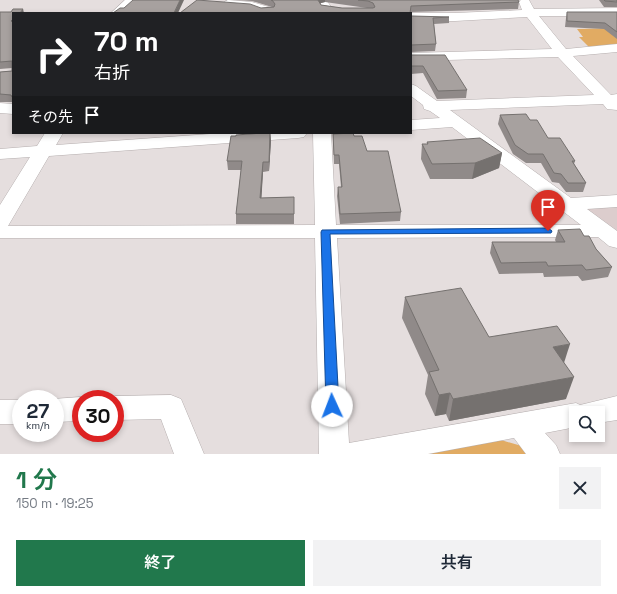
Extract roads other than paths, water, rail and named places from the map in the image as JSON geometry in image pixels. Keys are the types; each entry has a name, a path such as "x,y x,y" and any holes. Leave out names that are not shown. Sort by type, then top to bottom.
{"street":[{"path":"118,12 132,0"},
{"path":"524,0 529,12 562,53 614,103"},
{"path":"213,3 252,6 268,12"},
{"path":"412,17 462,17 529,12 617,12"},
{"path":"412,57 562,53 617,48"},
{"path":"412,90 610,236"},
{"path":"412,106 614,103"},
{"path":"0,108 12,108"},
{"path":"412,125 456,122"},
{"path":"0,222 53,134"},
{"path":"0,154 283,134"},
{"path":"322,134 334,454"},
{"path":"566,204 617,201"},
{"path":"0,232 326,232 610,236"},
{"path":"124,408 171,407 189,454"},
{"path":"605,410 617,408"},
{"path":"0,412 12,412"},
{"path":"355,454 569,416"},
{"path":"520,425 545,454"}]}
